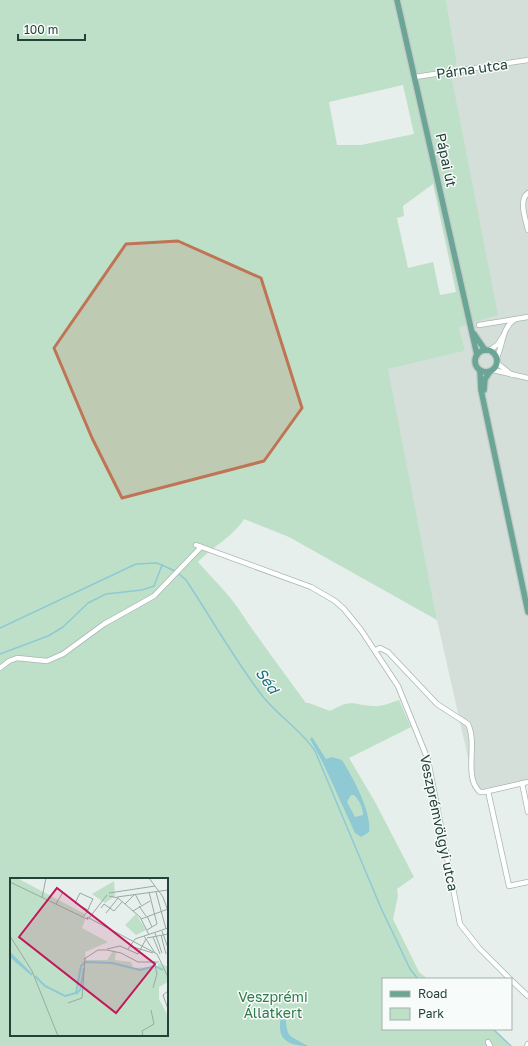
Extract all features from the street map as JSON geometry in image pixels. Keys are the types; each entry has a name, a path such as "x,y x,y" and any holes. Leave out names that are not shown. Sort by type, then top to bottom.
{"main road":[{"name":"Pápai út","path":"397,0 469,325 477,355"},
{"name":"Pápai út","path":"469,325 487,350"},
{"path":"483,397 485,379 497,360 487,350 477,355 475,364 480,371 483,397 528,612"},
{"path":"480,371 491,371"}],"street":[{"name":"Párna utca","path":"415,77 528,60"},
{"path":"527,193 523,204 528,230"},
{"path":"480,326 528,317"},
{"path":"487,350 498,344 508,325 516,319"},
{"path":"504,335 503,344 497,360 513,376"},
{"path":"491,371 528,378"},
{"name":"Veszprémvölgyi utca","path":"196,545 311,587 324,594 344,609 376,650 398,686 428,760 460,924 479,948 510,978"},
{"path":"0,668 9,661 17,658 47,661 63,654 104,624 154,596 202,547"},
{"path":"376,650 380,648 388,652 437,704 468,724 473,746 470,768 473,782 480,792 528,782"},
{"path":"522,783 528,812"},
{"path":"488,791 509,886 528,882"},
{"name":"Veszprémvölgyi utca","path":"512,980 528,996"}],"highlighted area":[{"path":"178,241 261,278 302,408 264,461 122,498 92,438 54,348 126,244"}],"shaded area":[{"path":"446,0 528,0 528,780 476,793 437,620 387,369 465,351 459,327 451,74 457,63"}],"green space":[{"name":"Veszprémi Állatkert","path":"0,0 446,0 457,63 451,74 498,315 459,327 465,351 388,369 437,620 289,537 244,519 229,536 198,562 232,600 306,703 330,711 348,703 377,706 399,700 411,727 349,758 374,800 414,877 397,889 398,896 393,919 419,972 427,978 382,978 382,1030 495,1030 510,1046 0,1046","holes":["403,85 414,134 361,145 337,145 329,102","433,184 456,292 440,295 433,262 408,268 397,218 404,216 403,206"]}],"water":[{"path":"312,737 326,759 332,757 342,760 356,785 365,805 369,824 369,832 361,837 355,833 323,763 310,739","holes":["351,795 354,795 358,799 363,815 355,817 347,802"]},
{"path":"285,1012 287,1027 291,1037 308,1046 293,1044 285,1040 281,1032 279,1014"}],"waterway":[{"name":"Séd","path":"0,628 136,564 157,563 175,571"},
{"path":"0,654 48,636 63,627 88,603 106,594 142,590 154,586 162,565"},
{"name":"Séd","path":"179,574 186,580 253,684 264,698 304,737 315,751 381,908 410,969 417,978"},
{"name":"Séd","path":"494,1030 511,1046"}]}
